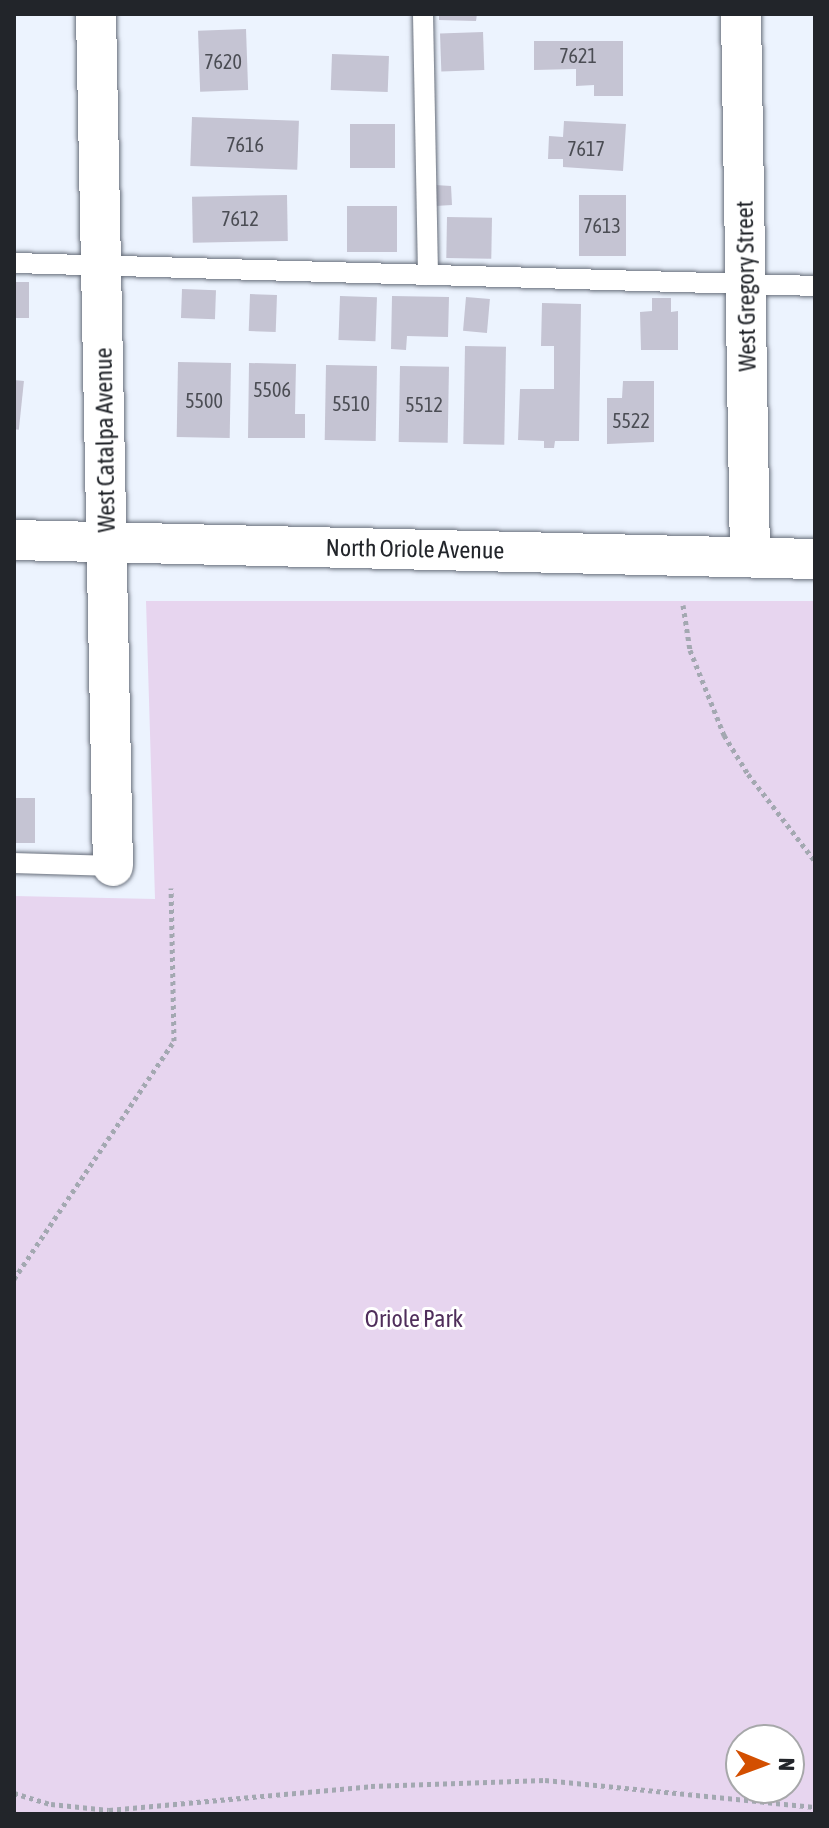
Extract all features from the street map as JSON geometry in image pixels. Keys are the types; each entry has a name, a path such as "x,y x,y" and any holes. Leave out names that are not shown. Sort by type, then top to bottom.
{"street":[{"name":"West Catalpa Avenue","path":"96,14 113,866"},
{"name":"West Gregory Street","path":"741,14 750,557"},
{"name":"North Oriole Avenue","path":"14,540 815,559"}],"lane":[{"path":"423,14 428,275"},
{"path":"14,263 815,286"},
{"path":"14,863 113,866"}],"path":[{"path":"683,605 690,650 724,735 748,774 815,861"},
{"path":"14,1279 174,1041 171,888"},
{"path":"14,1793 51,1804 109,1810 371,1786 545,1780 815,1807"}],"green space":[{"name":"Oriole Park","path":"146,601 815,601 815,1814 14,1814 14,896 155,899"}],"building":[{"path":"439,14 477,14 476,21 439,20"},
{"path":"246,29 248,90 200,92 198,31"},
{"path":"483,32 484,70 441,71 440,34"},
{"path":"534,41 623,41 623,96 594,96 594,85 576,86 576,69 534,70"},
{"path":"332,54 389,56 388,92 331,90"},
{"path":"192,117 299,121 297,170 190,166"},
{"path":"564,121 626,124 623,171 563,167 563,159 548,159 549,136 563,137"},
{"path":"350,124 395,124 395,168 350,168"},
{"path":"435,185 451,186 452,205 435,206"},
{"path":"287,195 288,241 193,243 192,197"},
{"path":"579,195 626,195 626,256 579,256"},
{"path":"347,206 397,206 397,252 347,252"},
{"path":"447,217 492,218 491,259 446,258"},
{"path":"14,282 29,282 29,318 14,318"},
{"path":"182,289 216,290 215,319 181,318"},
{"path":"250,294 277,295 276,332 249,331"},
{"path":"340,296 377,297 375,341 338,340"},
{"path":"392,296 449,297 448,337 407,336 406,350 391,349"},
{"path":"466,297 490,299 487,333 463,331"},
{"path":"652,298 671,298 671,312 678,311 678,350 641,350 640,312 652,311"},
{"path":"542,303 581,304 579,441 555,441 554,448 544,448 544,441 518,440 520,389 554,389 554,346 541,346"},
{"path":"465,346 506,347 504,445 463,444"},
{"path":"178,362 231,363 230,438 177,437"},
{"path":"249,363 296,364 295,414 305,414 305,438 248,438"},
{"path":"326,365 377,366 376,441 325,440"},
{"path":"400,366 449,367 448,443 399,442"},
{"path":"14,380 24,381 19,430 14,429"},
{"path":"623,381 654,381 654,442 607,444 607,398 622,398"},
{"path":"14,798 35,798 35,843 14,843"}]}
